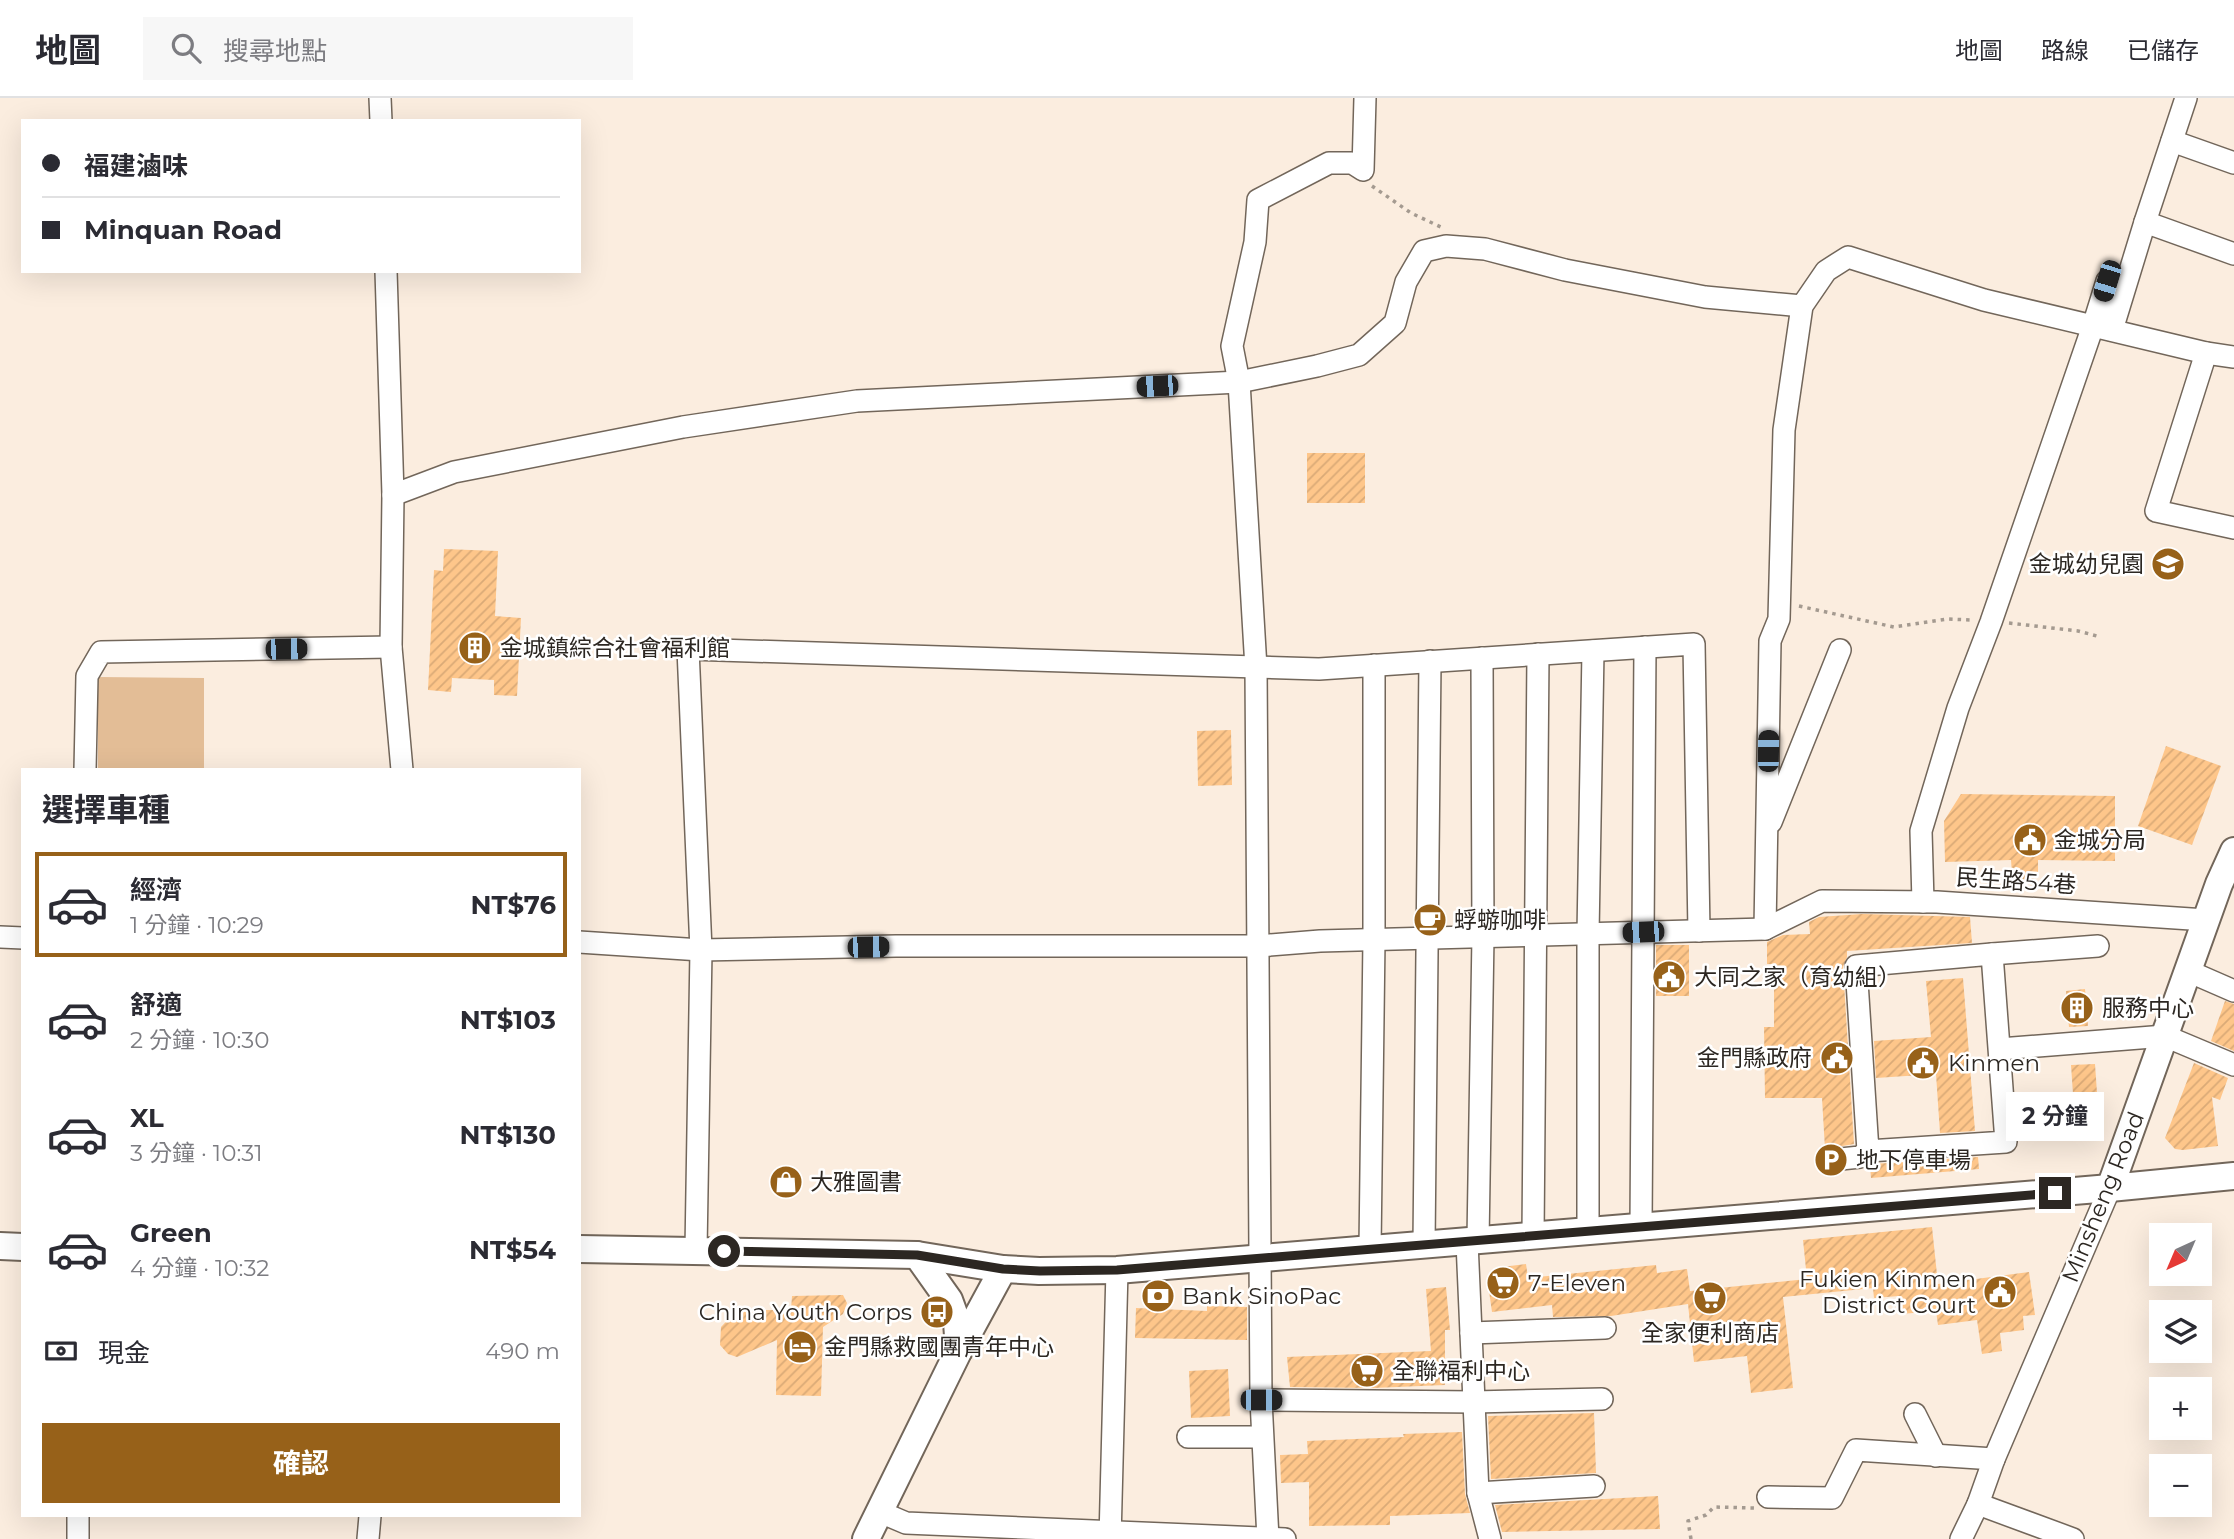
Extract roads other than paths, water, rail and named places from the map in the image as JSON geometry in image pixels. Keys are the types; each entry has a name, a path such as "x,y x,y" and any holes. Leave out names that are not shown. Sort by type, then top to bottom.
{"main road":[{"name":"Minsheng Road","path":"2110,1188 2206,920 2234,851"},
{"path":"581,1249 917,1255 1003,1269 1117,1270 2234,1176"},
{"path":"0,1246 21,1247"},
{"path":"917,1255 949,1300 957,1322 959,1350"},
{"path":"866,1539 959,1350 1003,1269"}],"street":[{"path":"380,98 381,119"},
{"path":"1268,1539 1261,1400 1256,668 1240,382 1232,346 1255,242 1258,200 1329,163 1352,163 1363,170 1365,98"},
{"path":"1923,902 1921,831 1958,708 2145,222 2186,98"},
{"path":"2172,141 2234,163"},
{"path":"2145,222 2234,254"},
{"path":"393,495 454,472 683,426 857,401 1240,382 1359,355 1395,323 1406,282 1424,251 1446,246 1485,249 1565,270 1705,298 1802,306"},
{"path":"581,942 701,950 910,946 1258,946 1374,939 1765,929 1770,642 1779,619 1784,430 1802,306 1826,271 1848,257 1983,300 2206,353 2234,357"},
{"path":"386,273 393,495 391,647 402,768"},
{"path":"2102,328 2107,281"},
{"path":"2206,353 2156,511 2234,528"},
{"path":"696,1250 701,950 688,649 1318,669 1694,644 1699,931"},
{"path":"85,768 87,677 101,652 391,647"},
{"path":"1641,1227 1646,647"},
{"path":"1767,834 1840,650"},
{"path":"1588,1231 1588,934 1593,651"},
{"path":"1532,1236 1538,654"},
{"path":"1482,658 1483,936 1471,1333 1478,1493 1490,1539"},
{"path":"1424,1245 1430,661"},
{"path":"1370,1249 1374,665"},
{"name":"民生路54巷","path":"1765,929 1822,901 1923,902 2206,920"},
{"path":"0,937 21,938"},
{"path":"1868,1151 1856,966 1895,968 1993,954 2098,947"},
{"path":"1831,1160 1860,1157 1868,1151 1914,1146 2006,1143 2008,1095 2000,1049 2002,1005 1993,954"},
{"path":"2188,971 2234,991"},
{"path":"2000,1049 2165,1036 2234,1065"},
{"name":"Minsheng Road","path":"1961,1539 2110,1188"},
{"path":"1110,1536 1117,1270"},
{"path":"1471,1333 1605,1328"},
{"path":"1261,1400 1474,1402 1602,1399"},
{"path":"1916,1414 1936,1456"},
{"path":"1188,1437 1262,1437"},
{"path":"1768,1497 1832,1498 1856,1450 1994,1460"},
{"path":"1478,1493 1594,1486"},
{"path":"1978,1504 2073,1539"},
{"path":"880,1512 906,1523 1110,1536 1285,1539"},
{"path":"78,1517 78,1539"},
{"path":"368,1539 370,1517"}],"place":[{"name":"金城幼兒園","path":"2168,564"},
{"name":"金城鎮綜合社會福利館","path":"475,648"},
{"name":"金城分局","path":"2030,840"},
{"name":"蜉蝣咖啡","path":"1430,920"},
{"name":"大同之家（育幼組）","path":"1669,977"},
{"name":"服務中心","path":"2077,1008"},
{"name":"金門縣政府","path":"1837,1058"},
{"name":"Kinmen","path":"1923,1063"},
{"name":"地下停車場","path":"1831,1160"},
{"name":"大雅圖書","path":"786,1182"},
{"name":"7-Eleven","path":"1503,1283"},
{"name":"Fukien Kinmen District Court","path":"2000,1292"},
{"name":"Bank SinoPac","path":"1158,1296"},
{"name":"全家便利商店","path":"1710,1298"},
{"name":"China Youth Corps","path":"937,1312"},
{"name":"金門縣救國團青年中心","path":"800,1347"},
{"name":"全聯福利中心","path":"1367,1371"}]}
